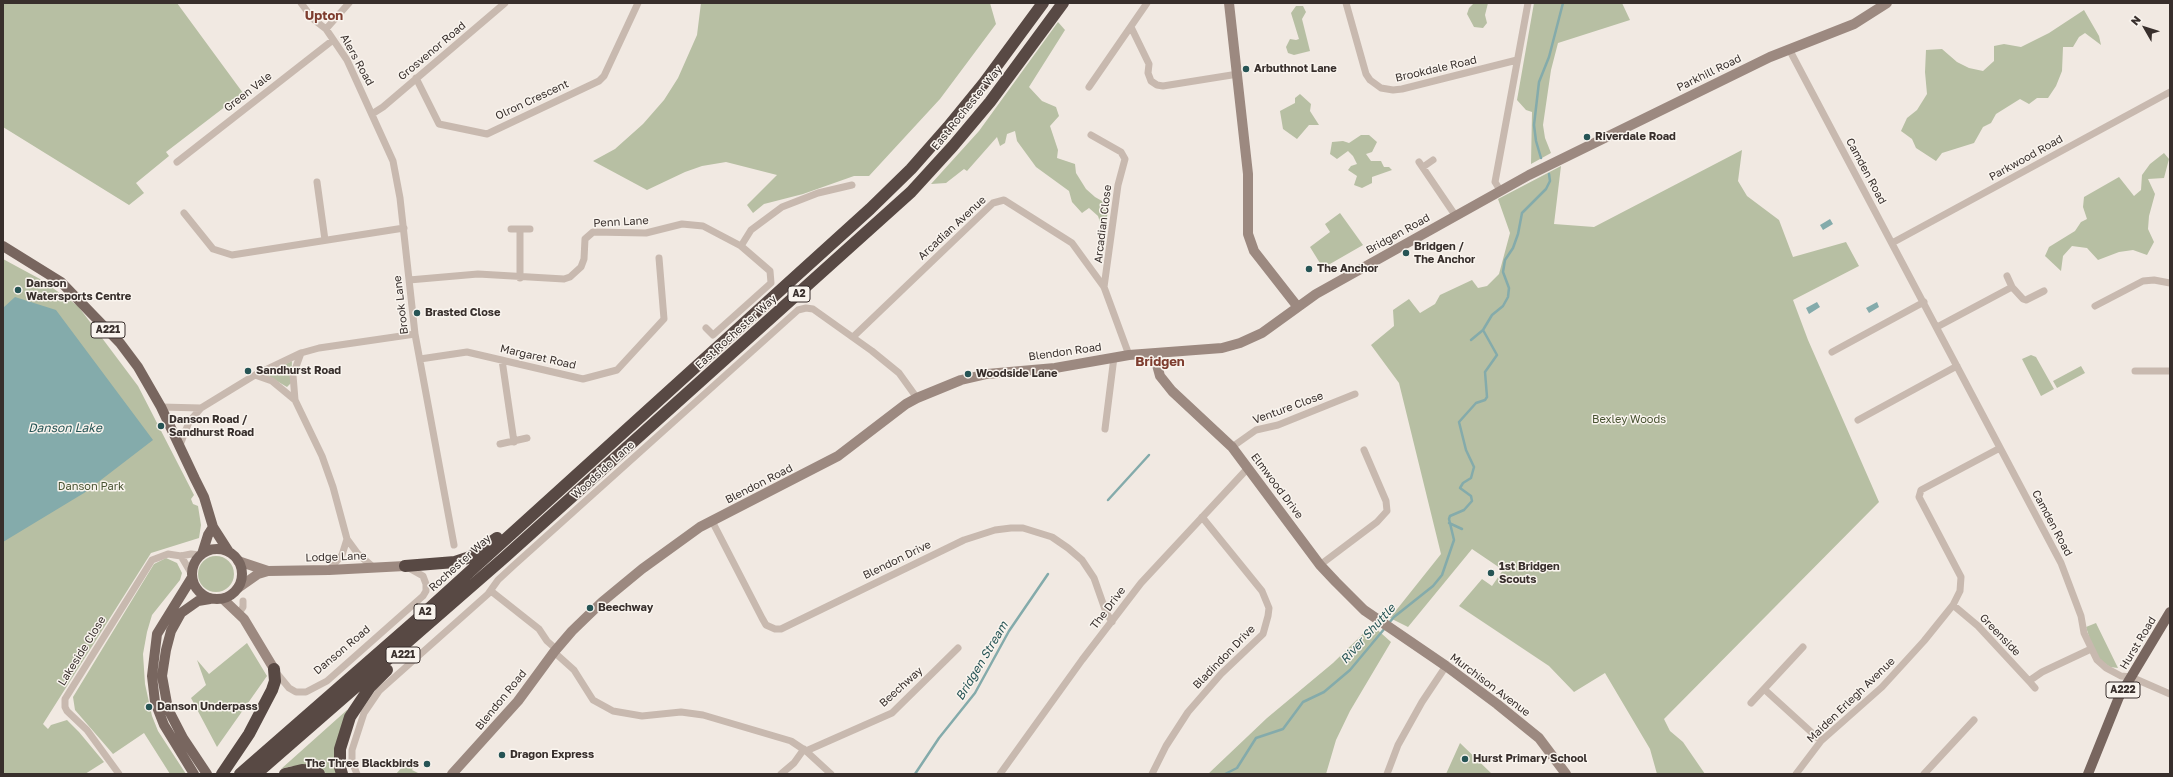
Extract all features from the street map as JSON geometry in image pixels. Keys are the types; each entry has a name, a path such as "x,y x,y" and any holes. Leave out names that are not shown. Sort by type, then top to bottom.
{"highway":[{"name":"East Rochester Way","path":"607,448 870,209 911,169 980,88 1043,3"},
{"name":"East Rochester Way","path":"505,557 911,192 953,146 990,102 1063,3"},
{"path":"406,566 455,562 470,557 494,540 577,466 607,448"},
{"name":"Rochester Way","path":"240,774 423,614 607,448"},
{"name":"A2","path":"256,774 505,557"},
{"name":"A221","path":"342,774 340,761 343,738 350,717 360,700 379,677 487,578 505,557"},
{"path":"222,774 249,734 272,690 275,682 274,669"},
{"path":"285,774 302,770 314,771 319,774"}],"main road":[{"path":"1229,3 1250,193 1246,226 1254,251 1297,306"},
{"name":"Parkhill Road","path":"1543,168 1766,58 1854,24 1887,3"},
{"name":"Bridgen Road","path":"1154,354 1216,349 1240,343 1273,326 1297,306 1455,215 1543,168"},
{"name":"A221","path":"3,246 48,273 75,295 138,367 161,407 180,445 204,497 213,528 229,552"},
{"name":"Blendon Road","path":"452,774 518,701 555,650 589,614 686,536 838,456 917,398 975,376 1055,368 1129,355 1154,354"},
{"name":"Elmwood Drive","path":"1154,354 1160,376 1172,391 1232,447 1320,565 1350,596 1389,627"},
{"path":"194,774 164,725 155,702 152,676 157,634 191,576 193,565 201,554 208,534 213,528"},
{"path":"201,554 215,549 229,552 238,561 242,576 238,588 233,594 223,599 198,601 181,613 171,631 167,644 162,676 164,692 175,723 207,774"},
{"name":"Lodge Lane","path":"238,561 268,571"},
{"name":"Lodge Lane","path":"238,588 258,574 268,571 330,570 406,566"},
{"path":"191,576 198,592 210,599"},
{"name":"Danson Road","path":"223,599 239,613 274,669"},
{"name":"Hurst Road","path":"2088,774 2114,708 2170,612"},
{"name":"Murchison Avenue","path":"1389,627 1446,666 1539,738 1566,774"}],"street":[{"name":"Alers Road","path":"301,3 313,19 326,29 347,60 372,114"},
{"path":"326,29 349,3"},
{"name":"Grosvenor Road","path":"372,114 383,107 505,3"},
{"name":"Olron Crescent","path":"416,78 435,120 439,124 487,134 599,81 604,76 638,3"},
{"path":"1089,87 1147,3"},
{"name":"Brookdale Road","path":"1346,3 1366,74 1370,80 1381,88 1387,90 1402,89 1517,60"},
{"path":"1500,190 1495,182 1528,3"},
{"path":"1130,28 1149,64 1148,73 1151,81 1157,86 1238,74"},
{"name":"Green Vale","path":"177,162 333,40"},
{"name":"Camden Road","path":"1789,50 1924,302 2060,563 2081,616 2091,649 2097,660 2106,668 2121,676 2131,677 2170,694"},
{"name":"Parkwood Road","path":"1892,244 2170,92"},
{"name":"Brook Lane","path":"372,114 393,161 404,228 415,334 454,545"},
{"name":"Arcadian Close","path":"1091,135 1121,152 1125,159 1118,185 1104,286"},
{"path":"1433,160 1421,165 1455,215"},
{"path":"317,182 325,240"},
{"path":"741,246 751,230 782,207 818,193 852,185"},
{"name":"Arcadian Avenue","path":"853,337 993,203 998,200 1004,200 1014,204 1066,238 1104,286 1129,355"},
{"path":"184,213 213,249 232,255 404,228"},
{"name":"Penn Lane","path":"520,278 559,280 575,274 583,263 585,239 594,232 646,233 682,224 703,226 741,246 770,272 771,283 713,335 706,328"},
{"path":"511,229 530,230"},
{"path":"409,280 478,274 520,278 520,229"},
{"name":"Margaret Road","path":"420,359 467,352 582,379 617,370 664,319 659,258"},
{"path":"2007,276 2012,287 2023,299 2026,300 2044,291"},
{"path":"2095,306 2144,281 2154,280 2170,283"},
{"path":"1936,327 2012,287"},
{"path":"1832,352 1924,302"},
{"name":"Woodside Lane","path":"358,774 352,762 352,750 364,713 372,700 416,658 491,591 498,580 795,312 806,308 812,309 853,337 899,373 917,398"},
{"path":"180,445 188,422 201,408 255,375 301,353 319,348 415,334"},
{"path":"301,353 293,375 295,400 322,456 334,487 347,539 358,554 373,567"},
{"path":"1105,429 1114,357"},
{"path":"502,360 514,442"},
{"path":"1858,420 1957,366"},
{"path":"2136,371 2170,371"},
{"path":"255,375 272,381 295,400"},
{"name":"Venture Close","path":"1232,447 1256,430 1278,425 1355,394"},
{"path":"161,407 201,408"},
{"path":"500,444 527,438"},
{"name":"Maiden Erlegh Avenue","path":"1796,774 1821,741 1892,677 1952,605 1960,591 1961,577 1919,497 1921,490 2000,448"},
{"path":"1320,565 1377,522 1387,511 1386,501 1364,450"},
{"name":"The Drive","path":"1000,774 1082,660 1161,559 1248,468"},
{"name":"Bladindon Drive","path":"1152,774 1166,746 1188,712 1222,674 1263,634 1268,616 1269,608 1262,591 1202,517"},
{"name":"Blendon Drive","path":"712,521 762,618 766,624 775,629 781,629 964,540 995,530 1011,528 1024,528 1052,537 1082,560 1094,578 1106,612 1112,622"},
{"path":"330,570 342,555 347,539"},
{"name":"Lakeside Close","path":"119,774 87,730 67,711 64,703 152,560 168,554 181,556 201,554"},
{"path":"181,556 191,576"},
{"name":"Danson Road","path":"274,669 289,688 296,692 306,692 327,681 423,596 426,591 426,584 423,576 406,566"},
{"path":"491,591 539,629 555,650 574,670 593,700 613,712 642,716 681,712 703,715 791,741 805,750 831,774"},
{"path":"239,613 243,607 243,601"},
{"name":"Greenside","path":"1952,605 1978,626 2035,688"},
{"path":"1751,703 1802,647"},
{"name":"Beechway","path":"805,750 892,713 958,648"},
{"path":"2029,681 2048,669 2091,649"},
{"path":"1387,774 1398,745 1418,708 1446,666"},
{"path":"1764,689 1821,741"},
{"path":"1924,774 1974,720"},
{"path":"781,774 794,763 805,750"}],"green space":[{"path":"3,3 177,3 243,93 166,152 169,156 136,183 144,193 129,205 3,127"},
{"path":"701,3 990,3 996,24 940,99 869,176 854,176 803,194 764,204 753,213 747,205 777,175 726,162 702,166 685,172 647,190 593,161 615,149 643,124 664,100 678,78 697,35"},
{"path":"1474,3 1488,3 1485,15 1487,23 1483,28 1474,27 1467,14 1469,8"},
{"path":"1534,3 1622,3 1630,20 1558,43 1551,70 1543,125 1545,138 1551,153 1531,164 1532,112 1526,110 1517,100"},
{"path":"1296,6 1303,6 1306,12 1302,19 1310,51 1294,55 1288,53 1286,47 1290,39 1299,39 1291,13"},
{"path":"2084,10 2099,36 2101,45 2085,33 2079,37 2073,47 2063,47 2062,71 2056,86 2048,98 2037,98 2029,104 2020,99 1996,114 1991,123 1983,127 1974,143 1942,153 1936,161 1916,148 1912,139 1901,131 1907,118 1917,110 1927,94 1925,72 1926,50 1942,49 1957,62 1969,68 1983,71 1994,61 1994,46 2004,44 2021,47 2049,33"},
{"path":"1058,22 1065,30 1029,87 1042,101 1056,107 1059,116 1050,126 1058,150 1057,158 1075,164 1076,173 1086,189 1095,197 1109,205 1106,223 1100,222 1098,216 1089,208 1082,213 1072,202 1069,191 1036,167 1017,141 1015,131 1007,134 1005,143 1000,146 997,137 967,171 964,169 946,183 931,184 979,131"},
{"path":"1300,94 1311,104 1310,111 1319,125 1309,125 1297,139 1283,129 1280,111 1295,103 1295,98"},
{"path":"1361,135 1369,135 1377,142 1372,152 1366,154 1371,161 1381,161 1384,167 1389,167 1392,170 1372,177 1372,183 1362,188 1354,185 1357,176 1348,170 1351,166 1357,164 1353,156 1348,151 1337,159 1330,154 1332,142 1343,141 1349,143"},
{"name":"Bexley Woods","path":"1742,150 1738,181 1747,196 1779,220 1793,257 1846,242 1859,266 1793,300 1808,340 1879,502 1664,719 1670,731 1683,742 1705,774 1657,774 1650,749 1605,673 1574,692 1549,666 1459,606 1482,579 1492,586 1503,570 1472,549 1408,627 1390,618 1441,554 1399,383 1371,345 1394,326 1393,310 1409,299 1420,313 1435,304 1440,295 1472,280 1478,288 1487,286 1499,274 1510,233 1498,199 1561,166 1554,224 1594,227"},
{"path":"2164,153 2169,159 2164,178 2148,179 2155,194 2149,216 2148,229 2154,242 2147,255 2133,250 2119,252 2098,260 2087,248 2072,246 2063,256 2061,271 2045,256 2049,247 2075,231 2081,222 2087,219 2083,207 2084,197 2119,177 2134,196 2141,190 2142,175 2150,164"},
{"path":"1340,213 1363,245 1323,268 1310,247 1330,232 1325,224"},
{"name":"Danson Park","path":"3,259 40,279 78,306 138,386 194,495 191,499 193,504 198,506 201,525 199,538 151,553 43,724 48,729 51,725 67,720 104,762 85,774 3,774"},
{"path":"2031,355 2036,357 2054,389 2041,396 2022,359"},
{"path":"292,361 291,383 287,387 265,374"},
{"path":"2081,366 2085,373 2057,388 2053,381"},
{"path":"220,556 229,561 233,567 233,581 229,587 220,592 212,592 203,587 199,581 198,570 203,561 209,557"},
{"path":"166,558 177,563 182,573 180,580 152,615 143,654 145,684 152,716 158,731 186,774 170,774 144,733 113,754 75,710 73,697 154,564"},
{"path":"2096,623 2118,668 2110,667 2100,660 2093,649 2086,627"},
{"path":"1372,625 1391,642 1350,711 1336,740 1326,774 1208,774 1267,718 1333,663"},
{"path":"247,643 267,676 217,747 191,698 206,685 197,660 209,674"},
{"path":"347,710 337,774 327,774 319,768 292,766 281,769"},
{"name":"Hurst Primary School","path":"1460,743 1492,774 1446,774"},
{"path":"409,759 416,764 412,770 420,774 396,774"}],"water":[{"path":"1830,219 1833,224 1823,230 1820,225"},
{"name":"Danson Lake","path":"15,297 56,310 153,440 84,493 3,542 3,308"},
{"path":"1817,302 1820,307 1809,314 1806,308"},
{"path":"1877,302 1879,307 1869,313 1866,308"}],"waterway":[{"name":"River Shuttle","path":"1541,158 1536,141 1534,125 1539,82 1549,57 1563,3"},
{"name":"River Shuttle","path":"1483,330 1492,315 1503,306 1508,297 1509,288 1503,272 1505,260 1513,248 1518,234 1522,213 1546,189 1550,181 1549,174"},
{"path":"1471,340 1483,330"},
{"name":"River Shuttle","path":"1388,624 1394,617 1433,586 1442,575 1454,540 1449,519 1450,516 1464,510 1472,501 1471,496 1460,488 1463,483 1471,478 1474,467 1466,450 1459,422 1476,403 1485,400 1487,397 1485,372 1497,355 1483,330"},
{"name":"Bridgen Stream","path":"1108,500 1149,455"},
{"path":"1449,523 1462,529"},
{"name":"Bridgen Stream","path":"915,774 939,738 975,693 1009,631 1048,574"},
{"name":"River Shuttle","path":"1225,774 1237,768 1256,738 1283,729 1303,702 1324,692 1350,670 1385,628"}],"place":[{"name":"Arbuthnot Lane","path":"1246,69"},
{"name":"Riverdale Road","path":"1587,137"},
{"name":"Bridgen / The Anchor","path":"1406,253"},
{"name":"The Anchor","path":"1309,269"},
{"name":"Danson Watersports Centre","path":"18,290"},
{"name":"Brasted Close","path":"417,313"},
{"name":"Sandhurst Road","path":"248,371"},
{"name":"Woodside Lane","path":"968,374"},
{"name":"Danson Road / Sandhurst Road","path":"161,426"},
{"name":"1st Bridgen Scouts","path":"1491,573"},
{"name":"Beechway","path":"590,608"},
{"name":"Danson Underpass","path":"149,707"},
{"name":"Dragon Express","path":"502,755"},
{"name":"Hurst Primary School","path":"1465,759"},
{"name":"The Three Blackbirds","path":"427,764"}],"district":[{"name":"Upton","path":"324,16"},
{"name":"Bridgen","path":"1160,362"}]}
